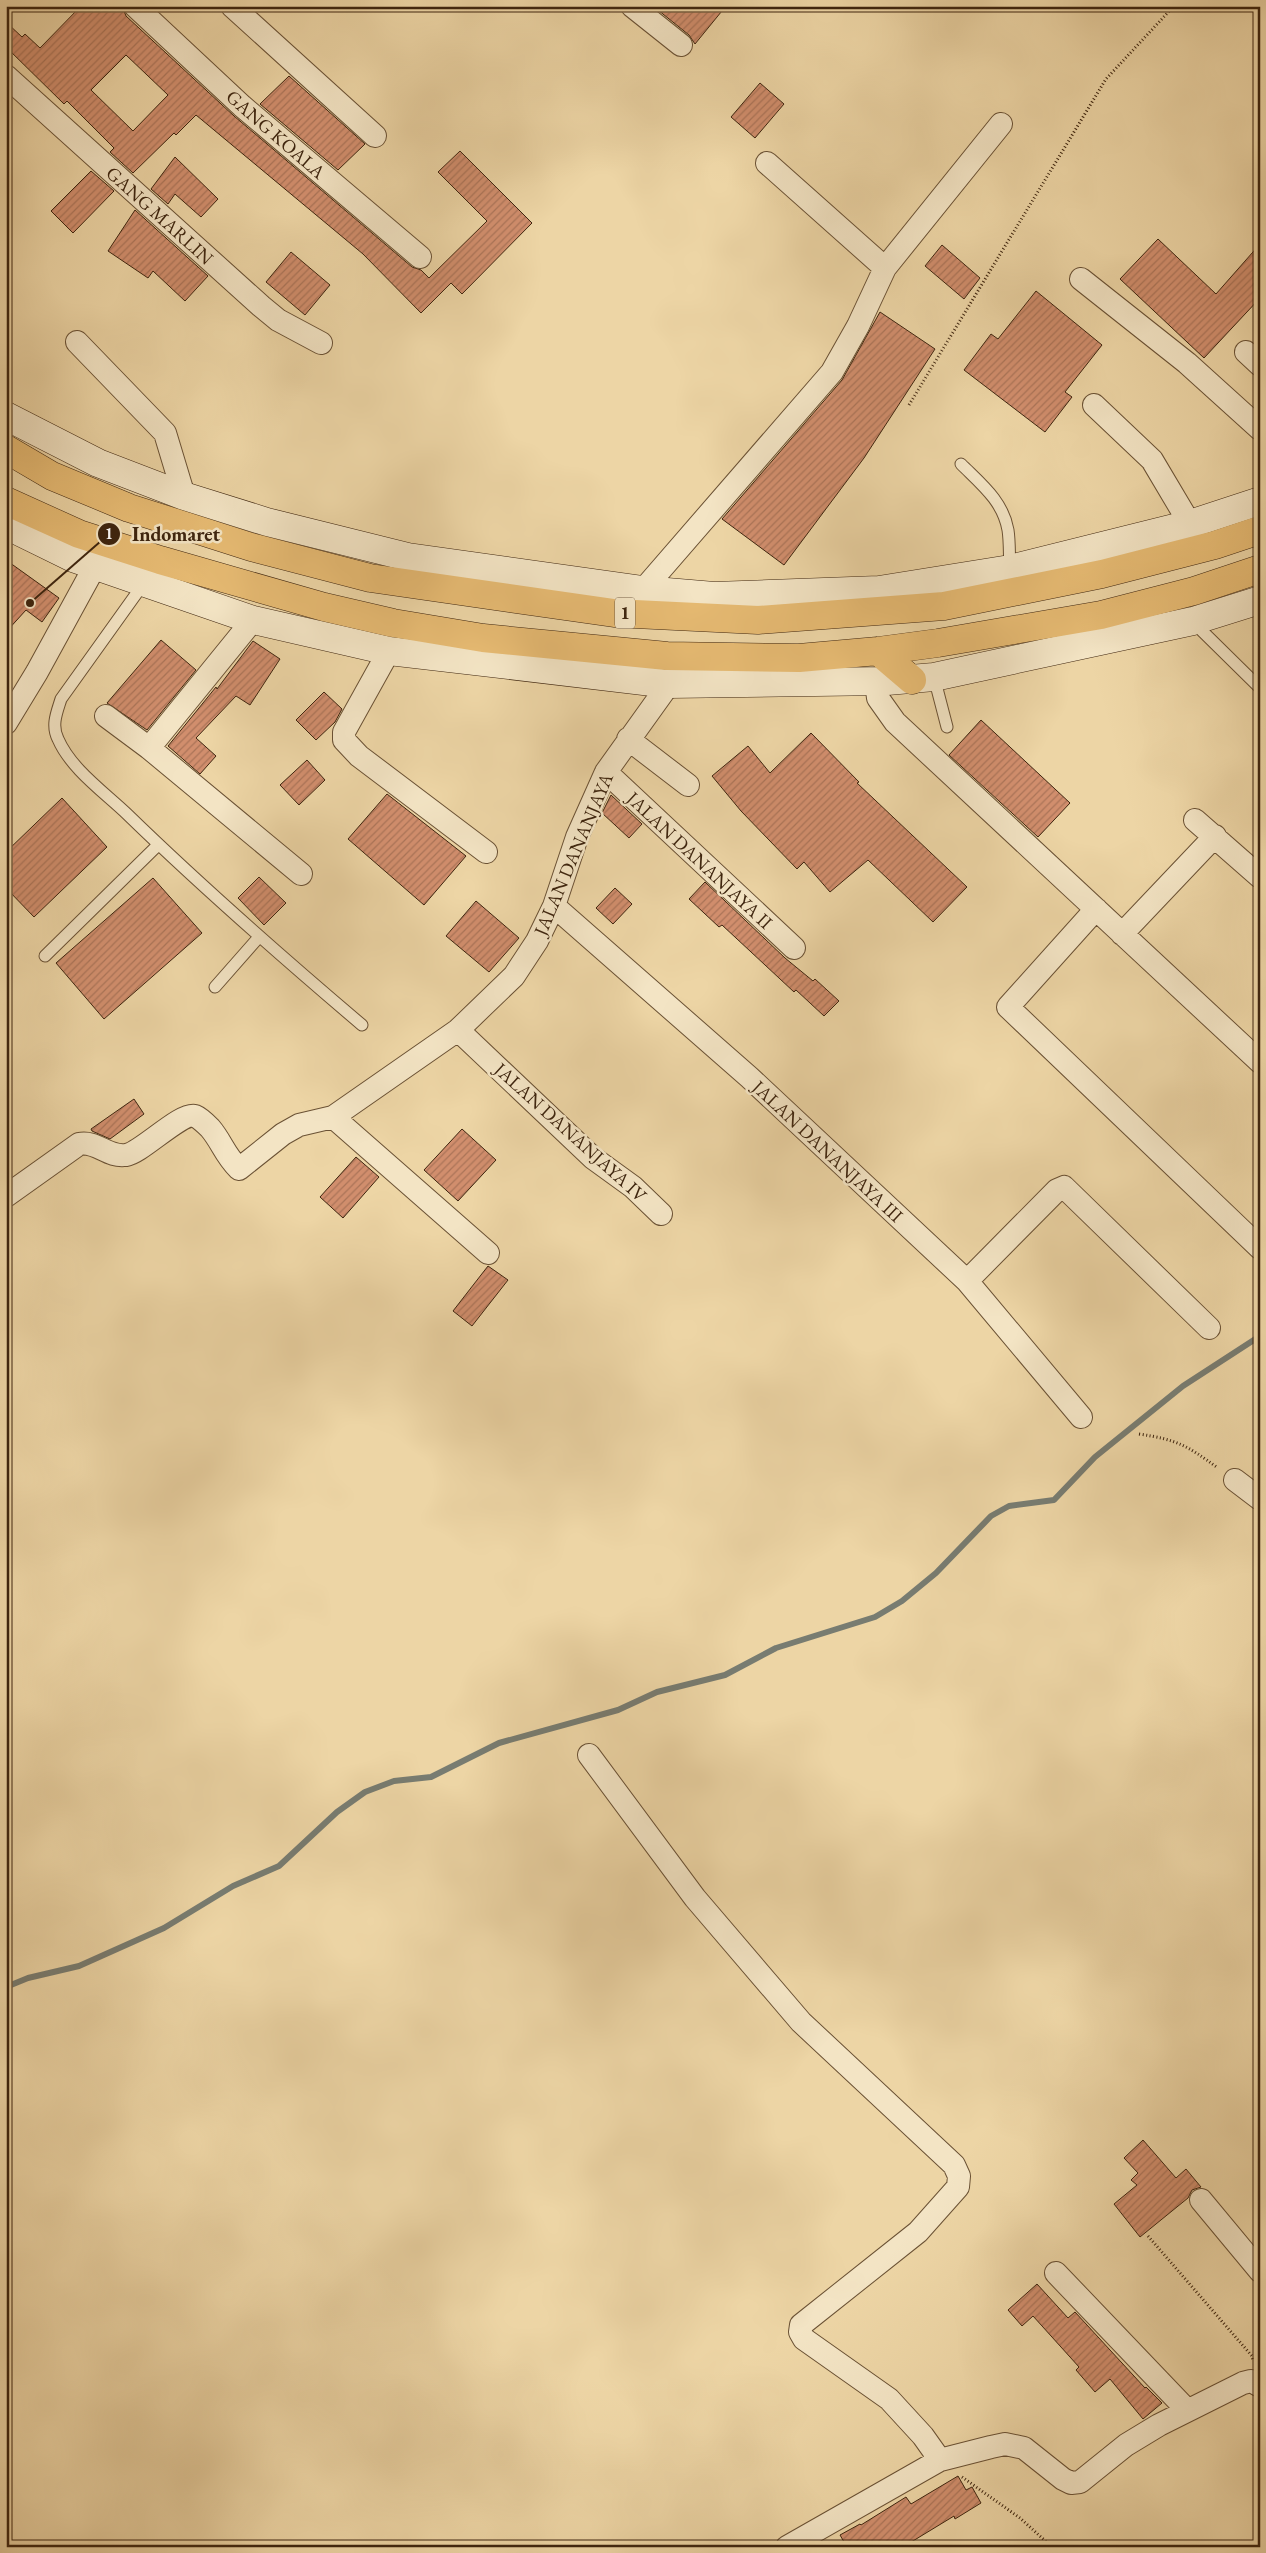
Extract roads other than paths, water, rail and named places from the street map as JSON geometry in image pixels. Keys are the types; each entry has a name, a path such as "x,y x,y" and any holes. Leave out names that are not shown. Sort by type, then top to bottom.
{"highway":[{"name":"1","path":"6,449 52,476 129,508 251,547 370,578 614,613 758,620 880,601 944,606 1102,574 1215,545 1260,530"},
{"name":"1","path":"6,500 79,534 152,572 315,604 393,623 483,638 668,656 799,658 878,652 1101,615 1194,591 1260,570"},
{"path":"878,652 923,678"}],"street":[{"name":"GANG KOALA","path":"135,6 242,106 420,257"},
{"path":"232,6 375,136"},
{"path":"632,6 682,45"},
{"name":"GANG MARLIN","path":"6,76 261,306 278,320 321,343"},
{"path":"643,590 832,372 858,326 886,268 1001,124"},
{"path":"767,163 886,268"},
{"path":"1081,279 1187,363 1260,428"},
{"path":"77,342 165,433 184,496"},
{"path":"1094,405 1152,460 1190,524"},
{"path":"6,416 98,463 184,496 305,531 408,557 643,590 714,596 880,601 1190,524 1260,501"},
{"path":"6,525 72,558 96,566 152,572 253,620 389,651 669,684 876,682 923,678 1193,621 1260,600"},
{"path":"298,559 305,531"},
{"path":"6,723 96,566"},
{"path":"149,748 253,620"},
{"path":"389,651 344,732 344,740 359,756 486,852"},
{"path":"876,682 878,698 895,722 1260,1062"},
{"name":"JALAN DANANJAYA","path":"6,1196 79,1144 87,1142 117,1156 128,1155 178,1122 192,1116 196,1116 210,1128 226,1157 239,1169 283,1134 299,1125 333,1117 458,1030 514,976 537,941 554,906 577,837 606,772 669,684"},
{"path":"106,716 149,748 301,874"},
{"path":"628,739 688,785"},
{"name":"JALAN DANANJAYA II","path":"606,772 794,948"},
{"path":"1195,820 1260,877"},
{"path":"1122,934 1214,836"},
{"name":"JALAN DANANJAYA III","path":"554,906 749,1077 967,1281 1081,1417"},
{"path":"1096,910 1008,1007 1260,1248"},
{"name":"JALAN DANANJAYA IV","path":"458,1030 593,1158 633,1187 661,1214"},
{"path":"333,1117 488,1253"},
{"path":"967,1281 1051,1196 1064,1187 1210,1328"},
{"path":"1235,1480 1260,1499"},
{"path":"589,1755 695,1898 801,2022 954,2165 959,2176 958,2187 918,2232 801,2325 800,2332 810,2344 889,2399 923,2436 940,2460"},
{"path":"1202,2200 1260,2271"},
{"path":"1056,2273 1187,2410"},
{"path":"787,2547 940,2460 991,2447 1015,2445 1024,2448 1063,2479 1071,2483 1080,2482 1126,2445 1187,2410 1255,2384"}],"lane":[{"path":"961,464 996,498 1004,514 1009,532 1010,570"},
{"path":"152,572 61,699 54,720 57,737 64,750 79,768 158,845 259,937 362,1025"},
{"path":"1193,621 1260,688"},
{"path":"923,678 947,727"},
{"path":"45,956 158,845"},
{"path":"215,987 259,937"}],"waterway":[{"path":"6,1987 28,1978 79,1966 164,1928 233,1886 279,1866 337,1812 365,1792 394,1781 431,1777 499,1743 618,1710 657,1692 725,1675 776,1648 875,1617 902,1601 936,1573 991,1516 1009,1506 1054,1500 1095,1457 1183,1386 1260,1336"}],"place":[{"name":"Indomaret","path":"30,603"}]}
